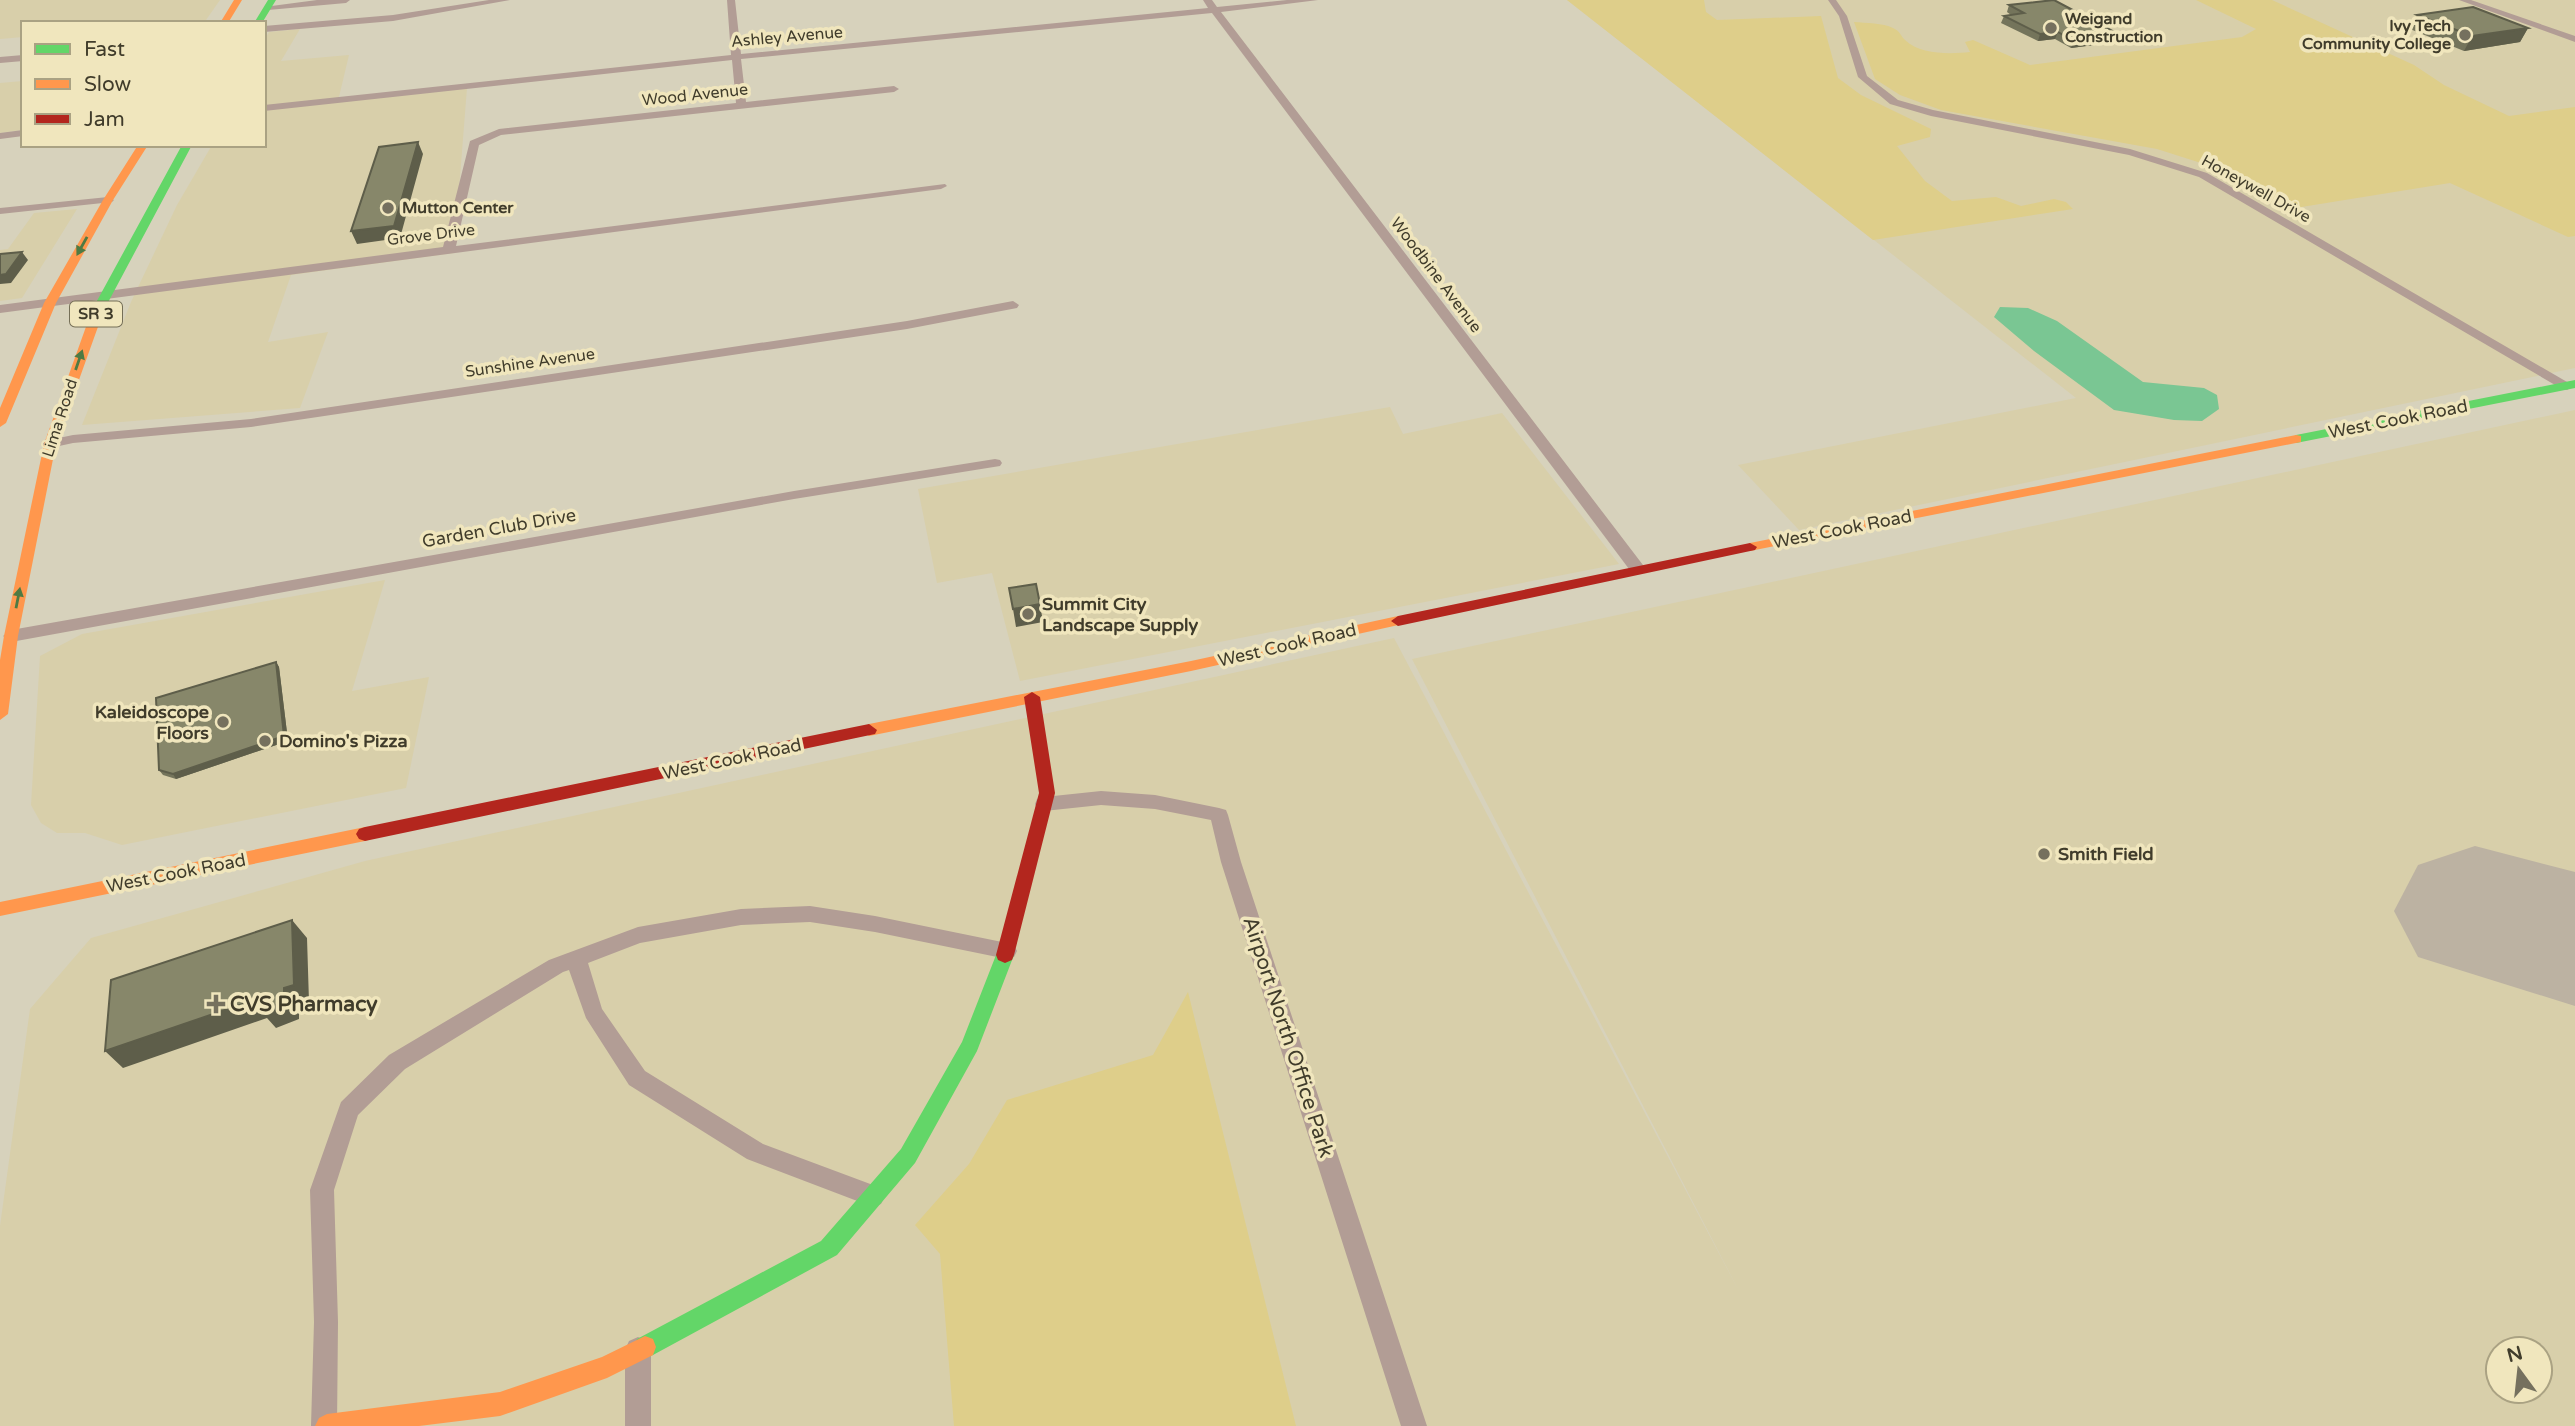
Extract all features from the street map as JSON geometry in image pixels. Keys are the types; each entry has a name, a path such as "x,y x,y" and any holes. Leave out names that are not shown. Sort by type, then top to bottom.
{"main road":[{"path":"225,21 238,0"},
{"path":"259,21 270,3"},
{"name":"SR 3","path":"0,423 50,303 108,200 142,147"},
{"name":"Lima Road","path":"0,714 11,636 50,444 93,319 186,147"},
{"name":"West Cook Road","path":"0,909 1191,666 1638,569 2571,385"},
{"path":"325,1426 500,1404 607,1367 830,1248 908,1156 970,1045 1007,951 1047,793 1032,697"}],"street":[{"path":"270,3 346,0"},
{"path":"266,29 393,18 506,0"},
{"path":"731,0 741,106"},
{"name":"Woodbine Avenue","path":"1207,0 1638,569"},
{"name":"Ashley Avenue","path":"266,108 735,57 1216,12 1314,0"},
{"name":"Honeywell Drive","path":"1832,0 1843,16 1863,77 1894,102 1931,113 2130,152 2188,169 2571,385"},
{"path":"2463,0 2575,39"},
{"path":"0,60 21,58"},
{"name":"Wood Avenue","path":"450,249 474,142 499,132 894,89"},
{"path":"0,136 21,133"},
{"name":"Grove Drive","path":"0,309 941,186"},
{"path":"0,211 108,200"},
{"name":"Sunshine Avenue","path":"50,444 73,439 276,420 907,325 1013,306"},
{"name":"Garden Club Drive","path":"11,636 794,495 995,463"},
{"name":"Airport North Office Park","path":"1044,804 1101,798 1155,802 1219,815 1231,862 1414,1426"},
{"path":"325,1426 326,1322 322,1190 349,1109 397,1062 556,966 638,935 741,916 810,914 1007,951"},
{"path":"576,958 593,1012 637,1078 755,1152 873,1196"},
{"path":"638,1350 638,1426"}],"shaded area":[{"path":"0,0 220,0 206,20 21,21 21,37 0,39"},
{"path":"1567,0 2575,0 2575,368 1799,530 1738,465 2076,398"},
{"path":"1567,0 1704,0 1706,12 1717,20 1821,16 1838,78 1861,95 1931,129 1930,137 1897,146 1925,181 1952,201 1996,197 2021,206 2054,199 2066,202 2073,209 1873,240"},
{"path":"2196,0 2272,0 2414,65 2444,85 2509,116 2575,107 2575,236 2568,237 2450,183 2283,210 2201,163 2157,149 1941,110 1900,95 1875,79 1854,22 1889,26 1897,30 1911,45 1927,51 1970,52 1965,42 1973,40 2030,65 2242,37 2256,29"},
{"path":"300,29 281,61 349,55 338,101 467,88 454,253 291,275 268,342 328,332 300,408 82,425 131,302 177,205 211,147 266,147 266,37 269,32"},
{"path":"21,81 21,130 0,133 0,83"},
{"path":"77,209 22,298 0,301 0,250 8,249 34,213"},
{"path":"2000,307 2028,308 2057,321 2143,382 2204,388 2217,395 2219,409 2202,421 2174,420 2114,410 2034,351 1994,317"},
{"path":"1390,407 1403,434 1502,413 1619,564 1020,681 992,573 937,583 918,489"},
{"path":"2575,410 2575,1426 0,1426 0,1226 30,1009 91,938 365,861 1394,638 1741,1295 1412,659"},
{"path":"385,580 352,691 429,677 406,788 122,845 85,833 57,833 41,823 31,805 40,656 82,634"},
{"path":"1188,992 1296,1426 954,1426 940,1254 915,1225 969,1164 1007,1100 1153,1055"}],"building":[{"name":"Weigand Construction","path":"2054,0 2120,35 2074,41 2058,32 2040,34 2004,16 2024,13 2009,5"},
{"path":"2473,7 2528,28 2472,36 2417,15"},
{"path":"418,142 394,226 351,231 379,147"},
{"path":"22,252 6,274 0,275 0,254"},
{"path":"1036,584 1040,604 1013,609 1009,588"},
{"name":"Kaleidoscope Floors","path":"276,662 284,736 173,774 159,770 156,698"},
{"name":"CVS Pharmacy","path":"292,920 294,985 284,988 284,1002 260,1010 260,998 105,1051 111,980"}],"runway":[{"path":"2475,911 2575,939"}],"traffic: fast":[{"path":"259,21 272,0"},
{"path":"98,310 186,147"},
{"path":"2296,439 2575,384"},
{"path":"645,1347 829,1248 908,1156 970,1045 1005,955"}],"traffic: slow":[{"path":"225,21 238,0"},
{"path":"0,423 50,303 108,200 142,147"},
{"path":"0,714 11,636 50,444 98,310"},
{"path":"1750,547 2296,439"},
{"path":"869,730 1191,666 1398,621"},
{"path":"0,909 365,834"},
{"path":"327,1426 500,1404 607,1367 645,1347"}],"traffic: jam":[{"path":"1398,621 1750,547"},
{"path":"1005,955 1047,793 1032,697"},
{"path":"365,834 869,730"}],"place":[{"name":"Weigand Construction","path":"2051,28"},
{"name":"Ivy Tech Community College","path":"2465,35"},
{"name":"Mutton Center","path":"388,208"},
{"name":"Summit City Landscape Supply","path":"1028,614"},
{"name":"Kaleidoscope Floors","path":"223,722"},
{"name":"Domino's Pizza","path":"265,741"},
{"name":"Smith Field","path":"2044,854"},
{"name":"CVS Pharmacy","path":"216,1004"}]}
